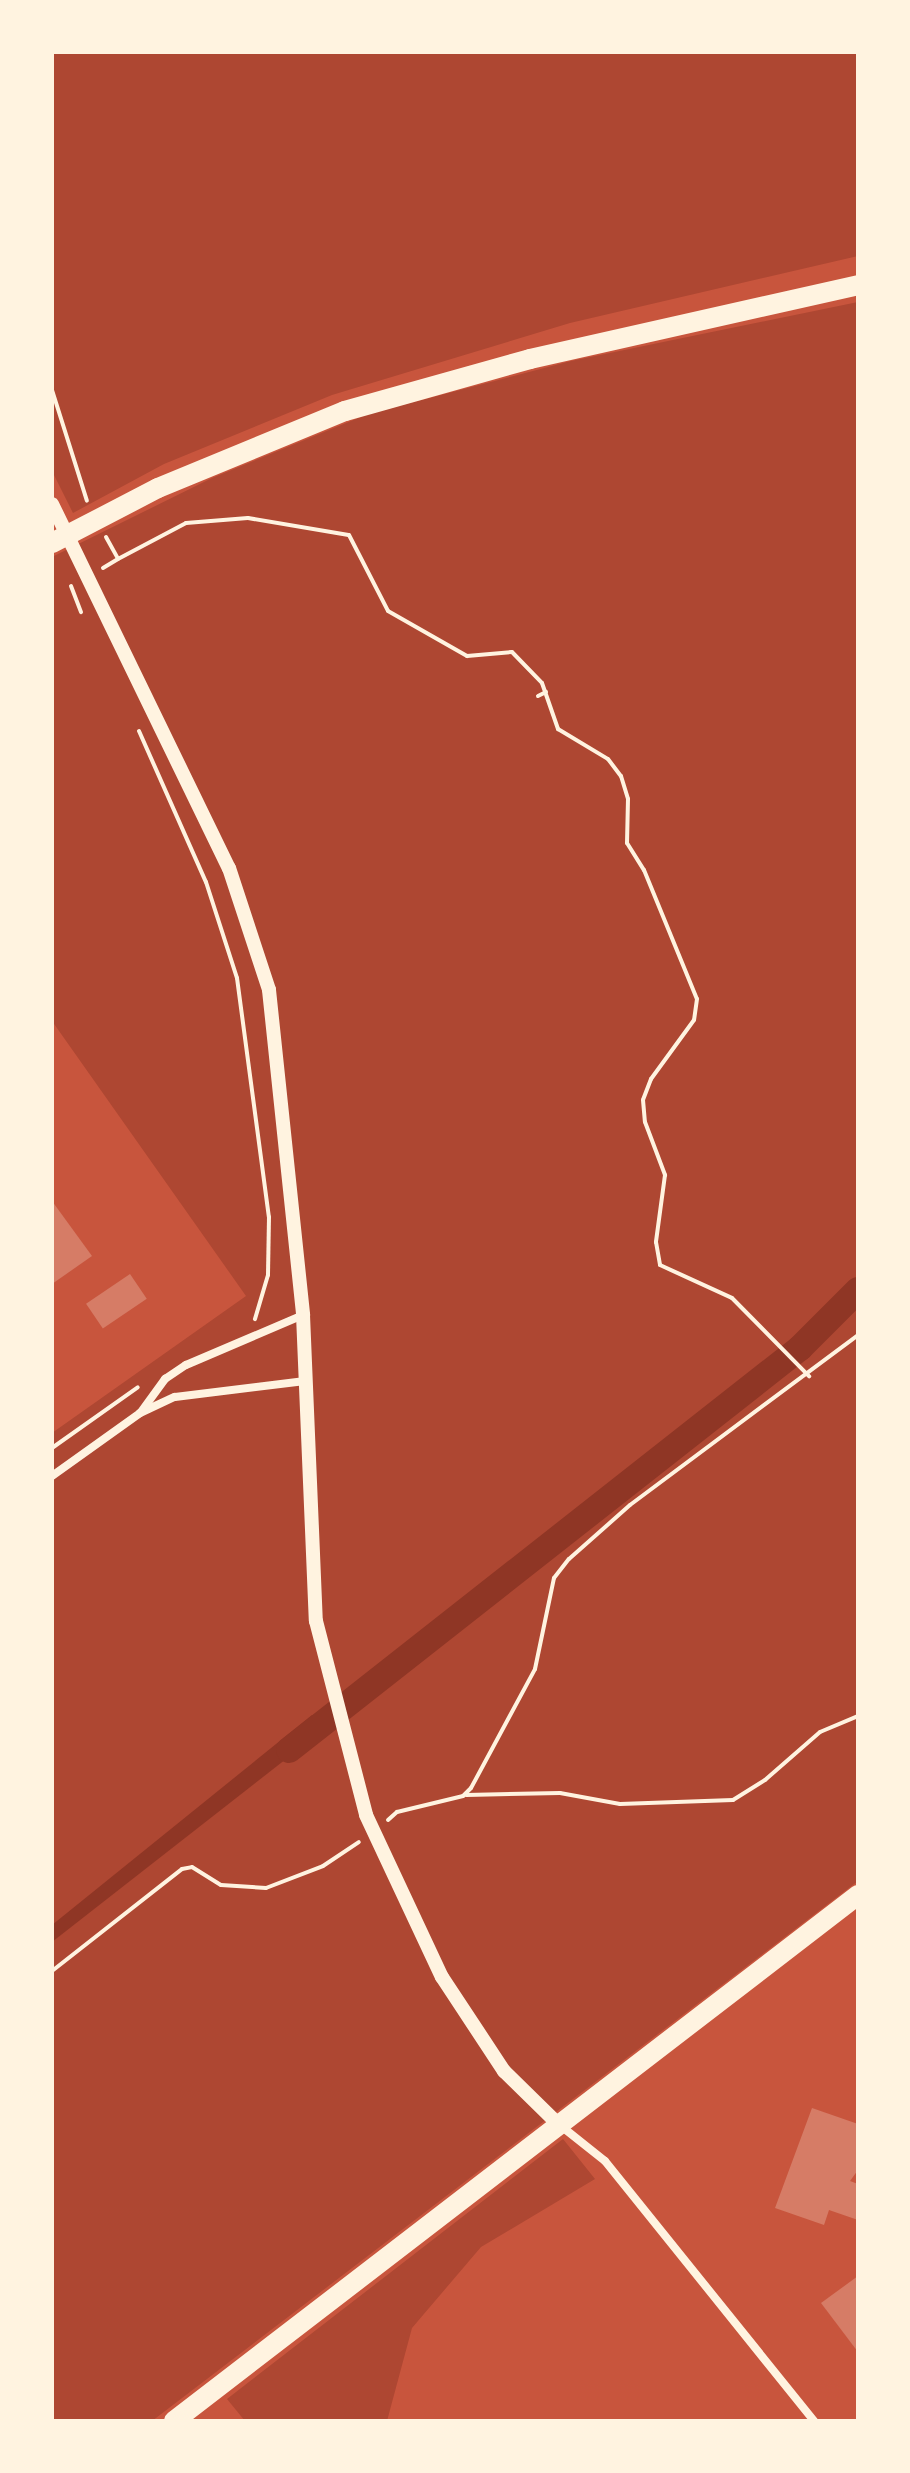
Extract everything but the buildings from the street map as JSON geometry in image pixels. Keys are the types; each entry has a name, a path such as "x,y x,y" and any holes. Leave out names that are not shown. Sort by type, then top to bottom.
{"main road":[{"path":"60,538 96,518 345,411 530,359 858,285"},
{"path":"174,2421 557,2123 858,1895"}],"street":[{"path":"52,504 60,538 89,576 229,868 253,933 269,990 282,1075 303,1315 316,1621 348,1758 373,1834 435,1965 504,2071 557,2123 605,2161 814,2421"},
{"path":"140,1413 165,1379 186,1365 303,1315"},
{"path":"52,1476 140,1413 208,1390 305,1381"}],"path":[{"path":"52,390 80,485 118,559"},
{"path":"84,617 69,587 186,523 248,518 349,535 388,611 467,656 512,652 546,692 558,729 608,759 621,776 628,799 627,843 644,870 697,999 694,1020 651,1079 643,1100 645,1122 665,1175 656,1242 660,1265 732,1298 809,1376"},
{"path":"538,696 546,692"},
{"path":"134,720 206,882 237,978 269,1217 268,1275 251,1324"},
{"path":"463,1796 535,1669 554,1578 569,1559 630,1505 809,1376 858,1335"},
{"path":"52,1448 149,1379"},
{"path":"52,1971 182,1869 192,1867 221,1885 266,1888 323,1866 373,1834 397,1812 463,1796 560,1793 620,1804 733,1800 765,1780 820,1732 858,1716"}],"shaded area":[{"path":"52,52 858,52 858,256 570,323 332,395 164,464 73,513 52,471"},
{"path":"858,302 858,1881 152,2421 52,2421 52,1433 246,1296 52,1021 52,557 212,478 368,414 571,361"},
{"path":"312,1715 318,1734 52,1942 52,1925"},
{"path":"563,2139 595,2179 481,2247 412,2328 387,2421 245,2421 227,2399"}],"waterway":[{"path":"289,1750 800,1348 858,1290"}]}
